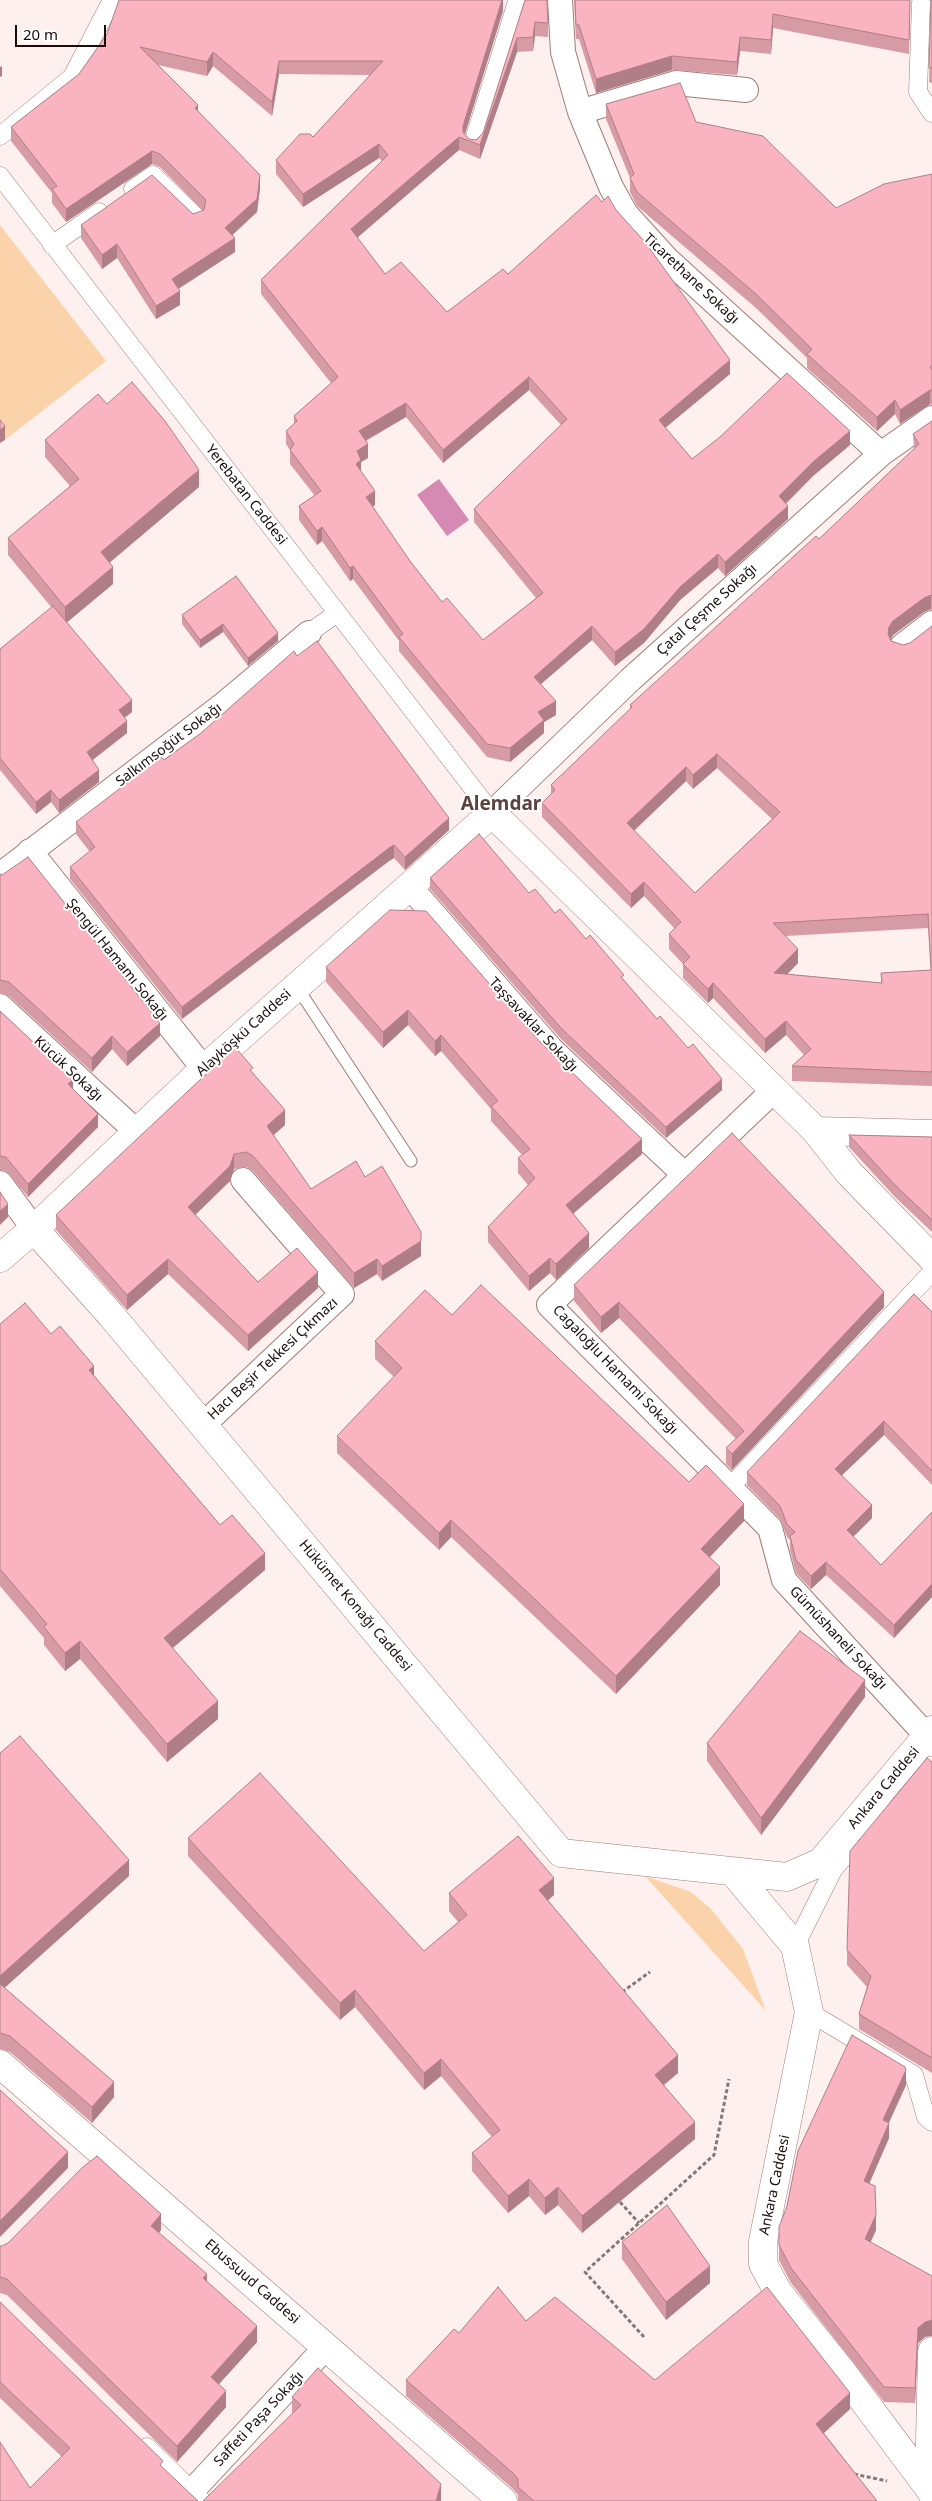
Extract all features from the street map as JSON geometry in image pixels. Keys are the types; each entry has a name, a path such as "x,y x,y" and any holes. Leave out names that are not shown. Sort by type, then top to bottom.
{"street":[{"path":"0,136 72,77 112,0"},
{"path":"473,144 543,1 498,0"},
{"name":"Ticarethane Sokağı","path":"543,1 563,52 580,112 611,187 626,214 644,237 882,454"},
{"path":"921,3 918,92 932,113"},
{"path":"580,112 676,83 746,90"},
{"path":"52,245 153,175 196,217"},
{"name":"Yerebatan Caddesi","path":"0,176 492,813"},
{"name":"Çatal Çeşme Sokağı","path":"492,813 631,679 882,454 932,418"},
{"name":"Salkımsoğüt Sokağı","path":"0,875 224,704 309,633 337,613"},
{"path":"902,646 932,623"},
{"path":"492,813 816,1132 849,1173 932,1258"},
{"name":"Alayköşkü Caddesi","path":"0,1258 34,1230 204,1069 492,813"},
{"name":"Şengül Hamamı Sokağı","path":"30,851 204,1069"},
{"name":"Taşsavaklar Sokağı","path":"410,887 551,1049 686,1176"},
{"name":"Kücük Sokağı","path":"0,1006 137,1132"},
{"name":"Cagaloğlu Hamami Sokağı","path":"770,1528 549,1305 774,1090"},
{"path":"816,1132 932,1134"},
{"name":"Hacı Beşir Tekkesi Çıkmazı","path":"203,1425 342,1294 243,1180"},
{"path":"0,1183 34,1230"},
{"name":"Hükümet Konağı Caddesi","path":"34,1230 111,1315 561,1852 733,1872"},
{"path":"730,1487 932,1272"},
{"name":"Gümüshaneli Sokağı","path":"770,1528 784,1580 931,1739"},
{"name":"Ankara Caddesi","path":"733,1872 787,1878 821,1862 931,1739"},
{"name":"Ankara Caddesi","path":"795,1946 833,1870 931,1739"},
{"name":"Ankara Caddesi","path":"733,1872 795,1946 809,2012 763,2241 763,2264 778,2292 840,2369 931,2490"},
{"path":"809,2012 914,2075 926,2117 932,2122"},
{"name":"Ebussuud Caddesi","path":"0,2064 94,2157 326,2347 488,2495"},
{"name":"Saffeti Paşa Sokağı","path":"192,2498 326,2347"},
{"path":"931,2490 932,2351"},
{"path":"135,2435 192,2498"}],"lane":[{"path":"296,987 411,1161"}],"path":[{"path":"615,1998 650,1972"},
{"path":"644,2337 585,2272 714,2155 729,2079"},
{"path":"620,2202 639,2223"},
{"path":"848,2473 931,2490"}],"shaded area":[{"path":"0,225 106,361 5,440 0,433"},
{"path":"439,479 469,520 447,536 417,495"},
{"path":"645,1876 691,1892 711,1909 743,1949 766,2011"}],"building":[{"path":"119,0 502,0 463,126 463,132 469,139 476,140 483,133 525,0 547,0 548,23 535,22 533,37 517,38 480,145 459,137 351,229 385,274 401,262 447,312 503,269 508,274 596,195 602,202 608,196 616,210 645,242 730,360 659,420 692,459 720,437 787,373 850,431 813,462 779,496 788,506 725,562 718,554 680,587 644,629 615,652 592,626 534,677 556,701 538,712 544,720 510,748 487,744 399,637 403,634 353,566 350,568 322,527 317,531 299,506 321,491 290,450 294,444 286,431 297,421 294,416 338,377 261,280 388,155 379,144 303,194 276,160 300,134 310,134 313,137 383,61 279,61 272,102 213,52 207,62 140,47 198,105 195,108 260,175 257,199 225,228 235,238 172,279 180,291 156,306 117,244 102,255 81,225 152,175 193,214 204,210 206,200 160,154 152,151 66,209 52,189 57,186 11,127 79,74 107,34","holes":["529,377 567,419 474,509 543,593 483,640 447,598 442,602 410,561 366,497 375,491 356,464 361,460 357,451 368,444 359,431 406,403 443,450"]},
{"path":"575,0 910,0 909,40 773,14 771,40 740,37 737,62 672,56 596,79 579,25 576,25"},
{"path":"931,0 932,68 929,68"},
{"path":"680,83 696,122 763,136 836,208 884,184 932,174 932,365 930,367 932,370 932,391 930,390 900,410 895,400 877,417 807,354 812,349 756,294 637,192 630,178 634,174 606,104"},
{"path":"132,382 165,421 199,470 101,552 113,567 65,607 8,538 79,479 45,440 98,394 107,404"},
{"path":"0,420 5,426 0,430"},
{"path":"932,421 932,596 924,598 893,621 889,627 888,634 891,641 903,645 910,643 932,626 932,1072 792,1066 811,1049 786,1021 765,1039 713,983 708,989 683,964 690,957 669,934 681,922 644,882 631,894 542,803 555,790 551,785 632,707 630,705 816,536 819,539 919,444 913,434","holes":["717,754 780,812 695,893 627,823 686,767 693,775","928,914 931,970 881,973 882,983 774,973 798,949 773,923"]},
{"path":"236,576 278,633 248,658 223,624 200,640 182,615"},
{"path":"53,606 132,700 119,710 127,721 87,752 99,770 59,800 51,790 36,802 0,758 0,649"},
{"path":"317,641 449,818 405,857 394,845 389,848 182,1007 70,867 95,847 76,822 161,757 164,760 201,733 294,651 297,656"},
{"path":"479,834 529,893 535,889 555,913 560,909 586,939 590,935 624,975 621,977 657,1019 660,1016 688,1048 693,1044 722,1079 666,1127 561,1028 430,878"},
{"path":"28,857 160,1023 127,1052 112,1036 92,1058 9,982 0,980 0,874 2,875"},
{"path":"390,910 426,911 541,1043 642,1139 566,1205 589,1233 556,1264 550,1258 529,1276 488,1227 535,1178 518,1158 530,1149 491,1106 498,1101 441,1035 435,1041 408,1010 383,1032 326,967"},
{"path":"0,1011 73,1079 68,1084 98,1114 28,1184 6,1157 0,1156"},
{"path":"235,1047 253,1068 250,1070 285,1110 267,1126 311,1189 356,1161 365,1177 382,1166 421,1232 421,1241 382,1266 377,1259 354,1273 253,1156 247,1152 234,1154 230,1166 188,1207 258,1282 297,1248 318,1272 248,1335 168,1259 127,1295 56,1215"},
{"path":"732,1133 884,1292 732,1454 726,1448 744,1431 619,1302 601,1317 574,1285"},
{"path":"849,1135 932,1137 932,1220 895,1185"},
{"path":"0,1192 8,1204 0,1211"},
{"path":"481,1285 689,1482 706,1465 744,1504 701,1549 720,1567 616,1676 451,1520 439,1533 337,1436 402,1368 375,1341 425,1290 452,1315"},
{"path":"914,1294 932,1312 932,1471 884,1421 835,1469 872,1505 847,1530 881,1565 932,1512 932,1584 894,1625 826,1562 811,1576 796,1560 790,1536 795,1532 787,1524 780,1506 747,1472"},
{"path":"25,1303 51,1334 60,1326 94,1366 89,1370 220,1525 232,1515 265,1553 164,1638 218,1701 167,1744 80,1641 65,1653 44,1627 47,1624 0,1569 0,1324"},
{"path":"800,1631 865,1680 761,1818 707,1743"},
{"path":"20,1736 129,1860 0,1976 0,1753"},
{"path":"927,1758 932,1762 932,2058 859,2014 871,1976 847,1950 850,1851"},
{"path":"260,1773 424,1951 467,1915 449,1893 518,1836 554,1878 539,1890 678,2055 655,2075 695,2122 582,2216 558,2187 545,2198 529,2179 508,2196 472,2153 500,2130 441,2059 424,2073 355,1990 340,2003 188,1838"},
{"path":"0,1984 114,2082 92,2107 10,2036 0,2033"},
{"path":"852,2035 905,2067 906,2070 883,2120 889,2123 864,2181 875,2186 876,2215 865,2239 932,2276 932,2320 925,2322 918,2328 915,2388 884,2387 791,2268 779,2245 779,2227 787,2206 798,2151"},
{"path":"0,2090 68,2152 0,2221"},
{"path":"97,2156 161,2214 151,2226 207,2274 203,2278 257,2326 211,2377 226,2391 177,2446 7,2279 0,2277 0,2246 8,2243 83,2167"},
{"path":"667,2205 710,2266 666,2302 622,2242"},
{"path":"498,2287 526,2321 555,2297 655,2380 767,2287 850,2393 816,2424 877,2501 534,2501 518,2487 518,2479 513,2473 406,2380 454,2329 459,2333"},
{"path":"0,2302 163,2461 160,2465 198,2501 0,2501 0,2442 30,2488 70,2448 0,2382"},
{"path":"318,2368 441,2484 436,2501 203,2501 301,2405 292,2397"}],"district":[{"name":"Alemdar","path":"501,805"}]}
